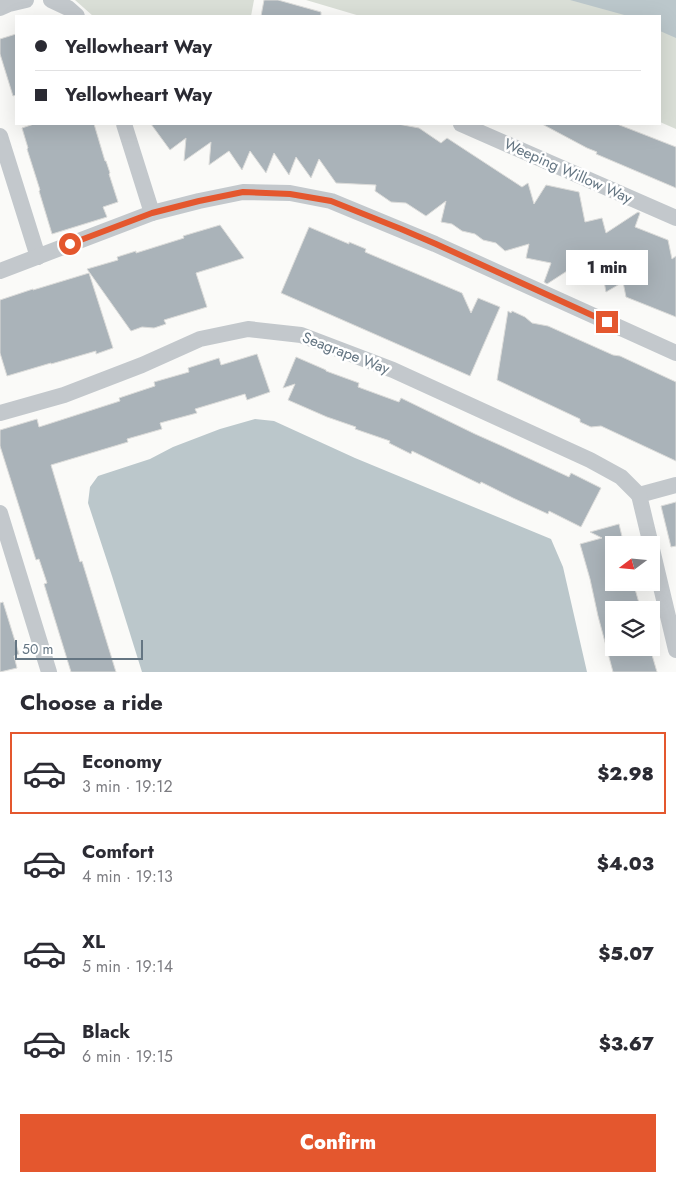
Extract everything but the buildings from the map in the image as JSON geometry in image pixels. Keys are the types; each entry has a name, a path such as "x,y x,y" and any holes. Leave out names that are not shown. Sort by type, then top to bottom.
{"street":[{"path":"0,8 26,0"},
{"path":"51,0 68,8 76,15"},
{"path":"124,125 152,213"},
{"name":"Weeping Willow Way","path":"463,125 676,218"},
{"path":"0,136 38,257"},
{"path":"0,271 152,213 243,192 290,194 331,201 436,244 676,353"},
{"name":"Seagrape Way","path":"0,413 64,395 142,365 200,339 248,329 301,335 393,370 590,460 621,477 639,495"},
{"path":"649,536 639,495 676,485"},
{"path":"0,513 49,672"},
{"path":"660,583 676,650"}],"shaded area":[{"path":"75,0 254,0 251,15 92,15"},
{"path":"306,0 676,0 676,129 661,122 661,15 357,15"},
{"path":"570,0 676,0 676,38 661,31 661,15 624,15"},
{"path":"255,419 274,421 355,458 551,539 563,567 587,672 142,672 88,503 90,487 98,476 150,459 173,447 220,429"}],"route":[{"path":"70,244 152,213 199,201 243,192 290,194 331,201 401,229 607,322"}]}
